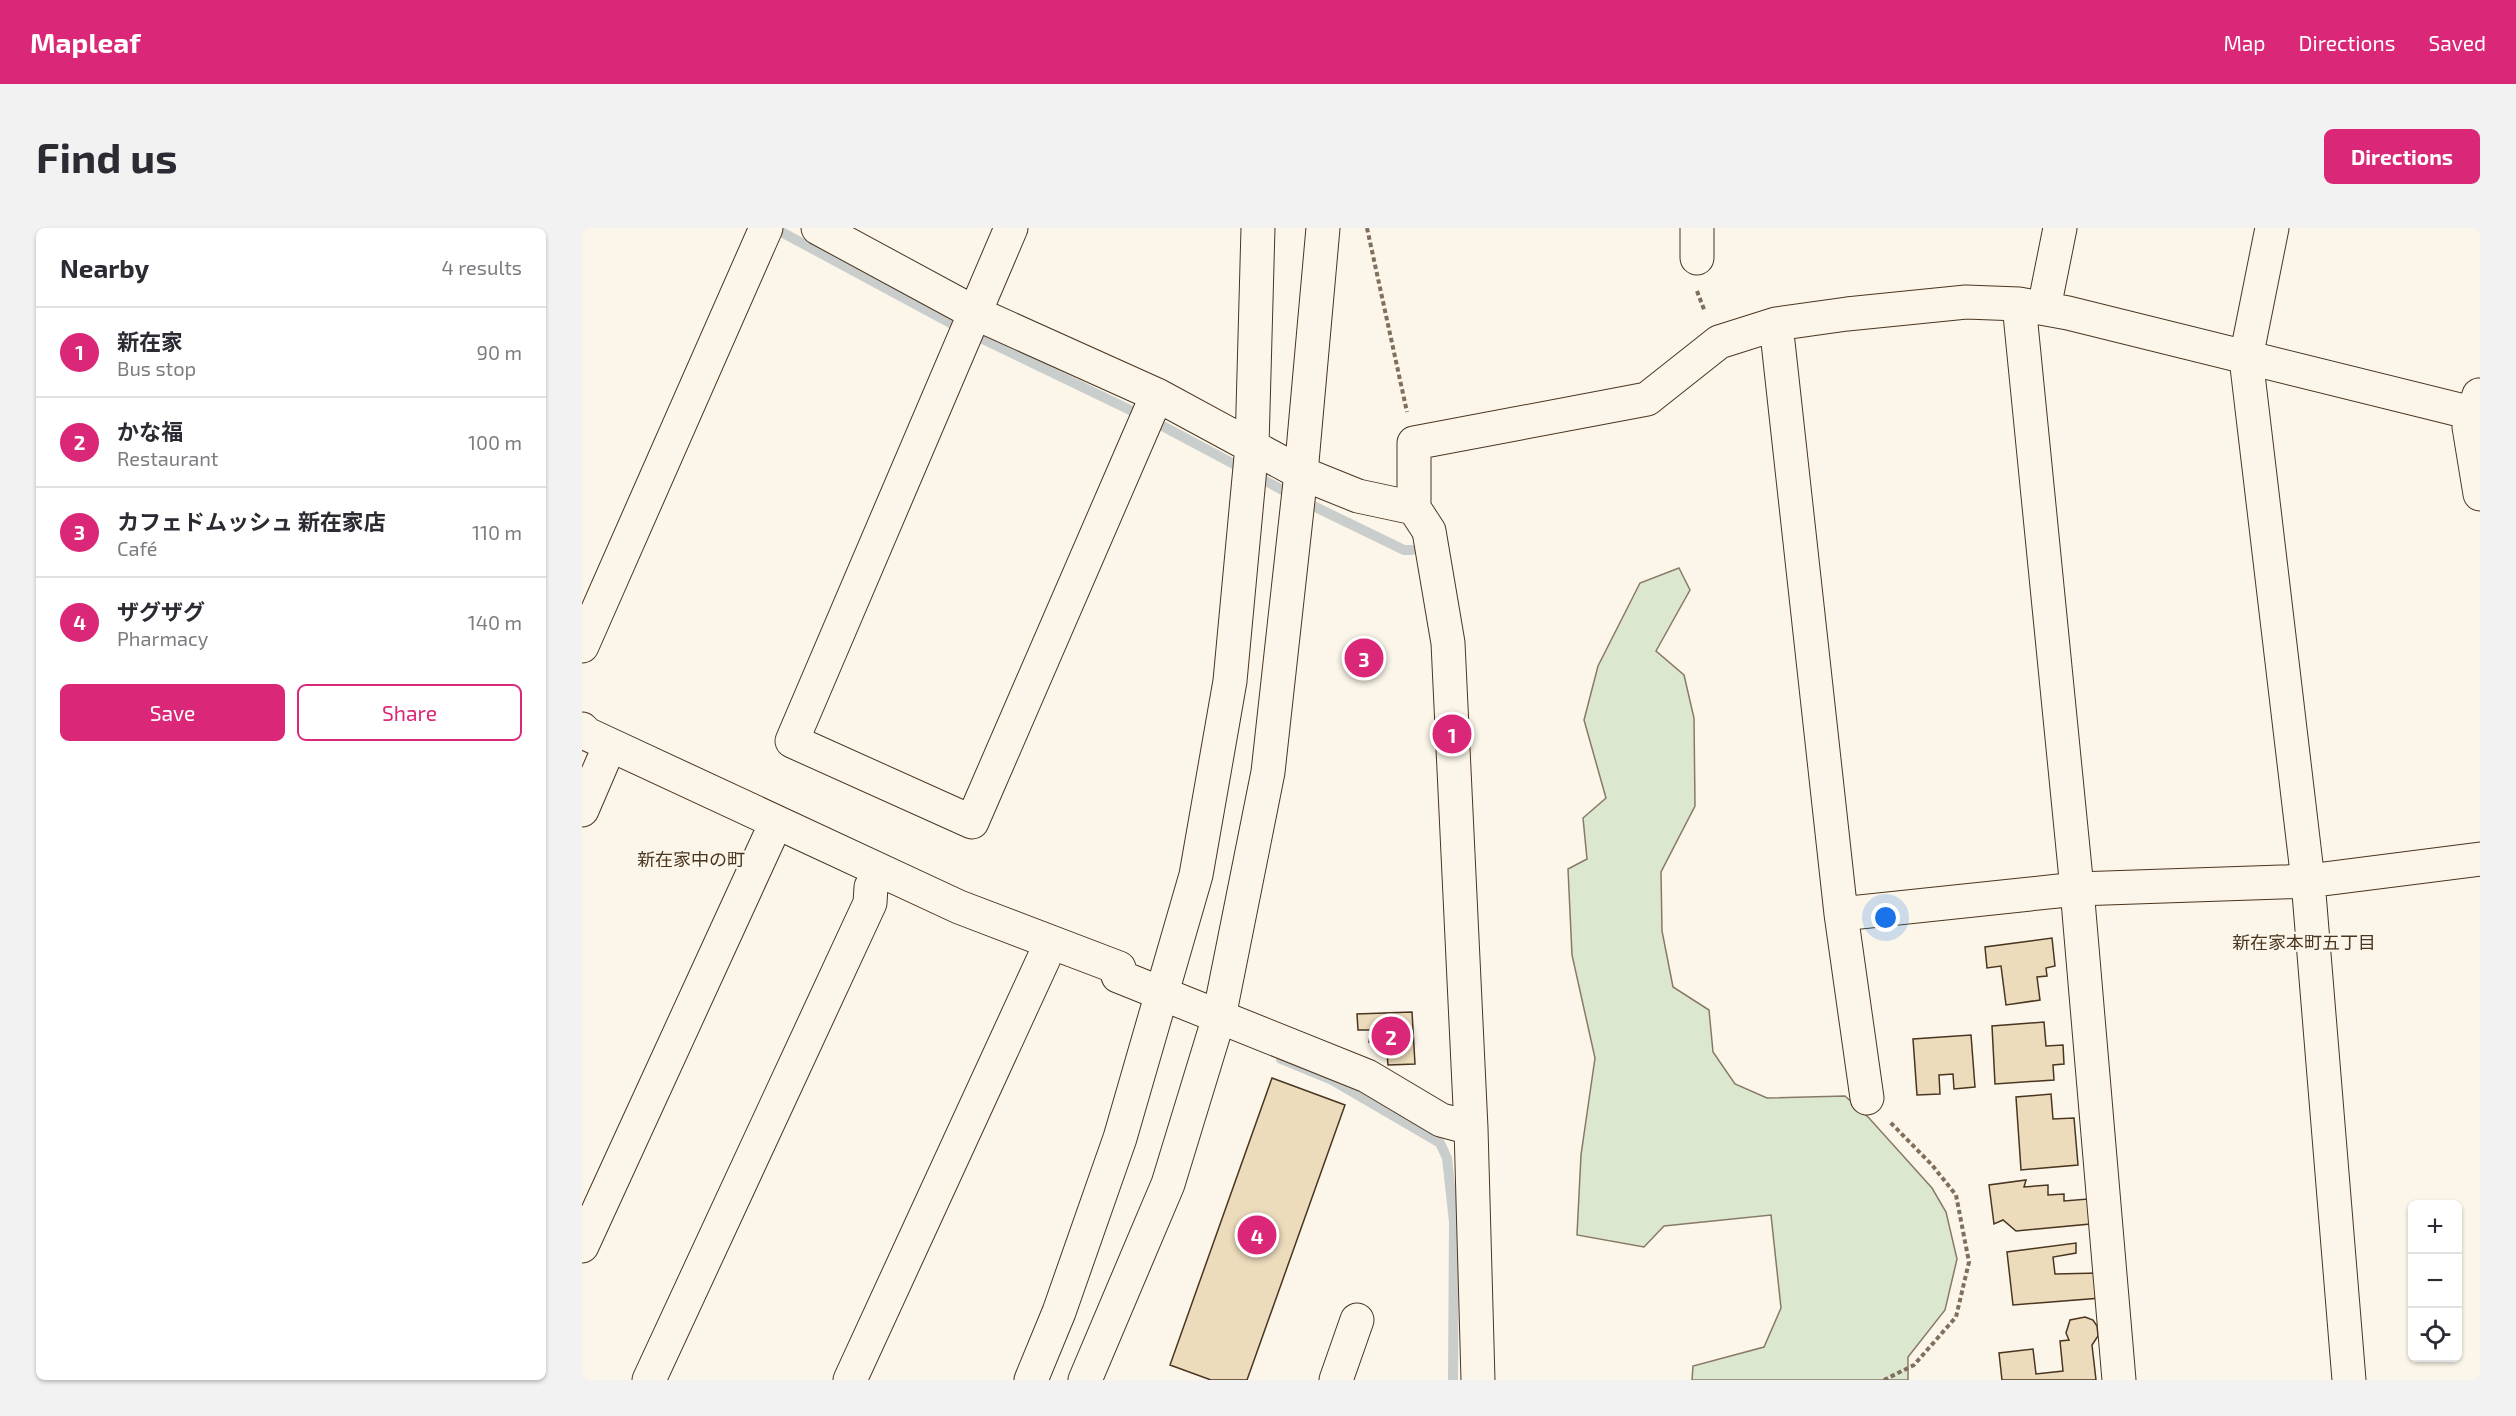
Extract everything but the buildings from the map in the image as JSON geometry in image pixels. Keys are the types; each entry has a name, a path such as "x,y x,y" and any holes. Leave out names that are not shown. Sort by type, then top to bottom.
{"street":[{"path":"582,646 766,228"},
{"path":"818,228 970,326 1157,395 1301,473 1358,496 1414,508"},
{"path":"1011,228 792,741 972,822 1157,395"},
{"path":"1085,1380 1168,1184 1219,1017 1268,772 1301,473 1323,228"},
{"path":"2060,228 2032,306 2077,889 2119,1380"},
{"path":"2272,228 2246,358 2308,881 2349,1380"},
{"path":"1031,1380 1059,1312 1120,1138 1196,875 1230,681 1252,446 1253,230"},
{"path":"1499,1380 1478,1367 1471,1128 1448,643 1429,531 1414,508 1413,443 1647,399 1719,342 1776,324 1966,302 2032,306 2246,358 2478,407 2469,427 2480,494"},
{"path":"1776,324 1841,914 1867,1098"},
{"path":"582,729 598,739 868,862 959,907 1119,969 1118,976 1114,985 871,887 592,756 582,810"},
{"path":"582,1246 769,838"},
{"path":"1841,914 2077,889 2308,881 2480,859"},
{"path":"649,1380 870,903 871,887"},
{"path":"850,1380 1044,958"},
{"path":"1118,976 1368,1076 1441,1120 1471,1128"},
{"path":"1336,1380 1357,1320"}],"path":[{"path":"1367,228 1413,443"},
{"path":"1697,243 1697,291 1719,342"},
{"path":"1867,1098 1932,1165 1956,1195 1969,1262 1956,1317 1914,1365 1884,1380"}],"green space":[{"path":"1679,568 1690,590 1656,651 1684,675 1694,718 1695,806 1661,872 1662,931 1673,987 1709,1010 1713,1052 1735,1084 1767,1098 1845,1096 1869,1118 1932,1188 1946,1212 1957,1259 1945,1310 1908,1357 1908,1380 1692,1380 1693,1366 1764,1347 1781,1308 1771,1215 1664,1226 1644,1247 1577,1235 1581,1155 1595,1058 1572,955 1568,869 1587,859 1583,818 1606,798 1584,720 1598,666 1640,583"}],"waterway":[{"path":"774,228 958,327 1155,422 1303,501 1404,550 1412,550"},
{"path":"1281,1059 1332,1080 1440,1143 1447,1158 1454,1222 1453,1380"}],"place":[{"name":"カフェドムッシュ 新在家店","path":"1364,658"},
{"name":"新在家","path":"1452,734"},
{"name":"かな福","path":"1391,1036"},
{"name":"ザグザグ","path":"1257,1235"}],"district":[{"name":"新在家中の町","path":"691,859"},
{"name":"新在家本町五丁目","path":"2304,942"}]}
